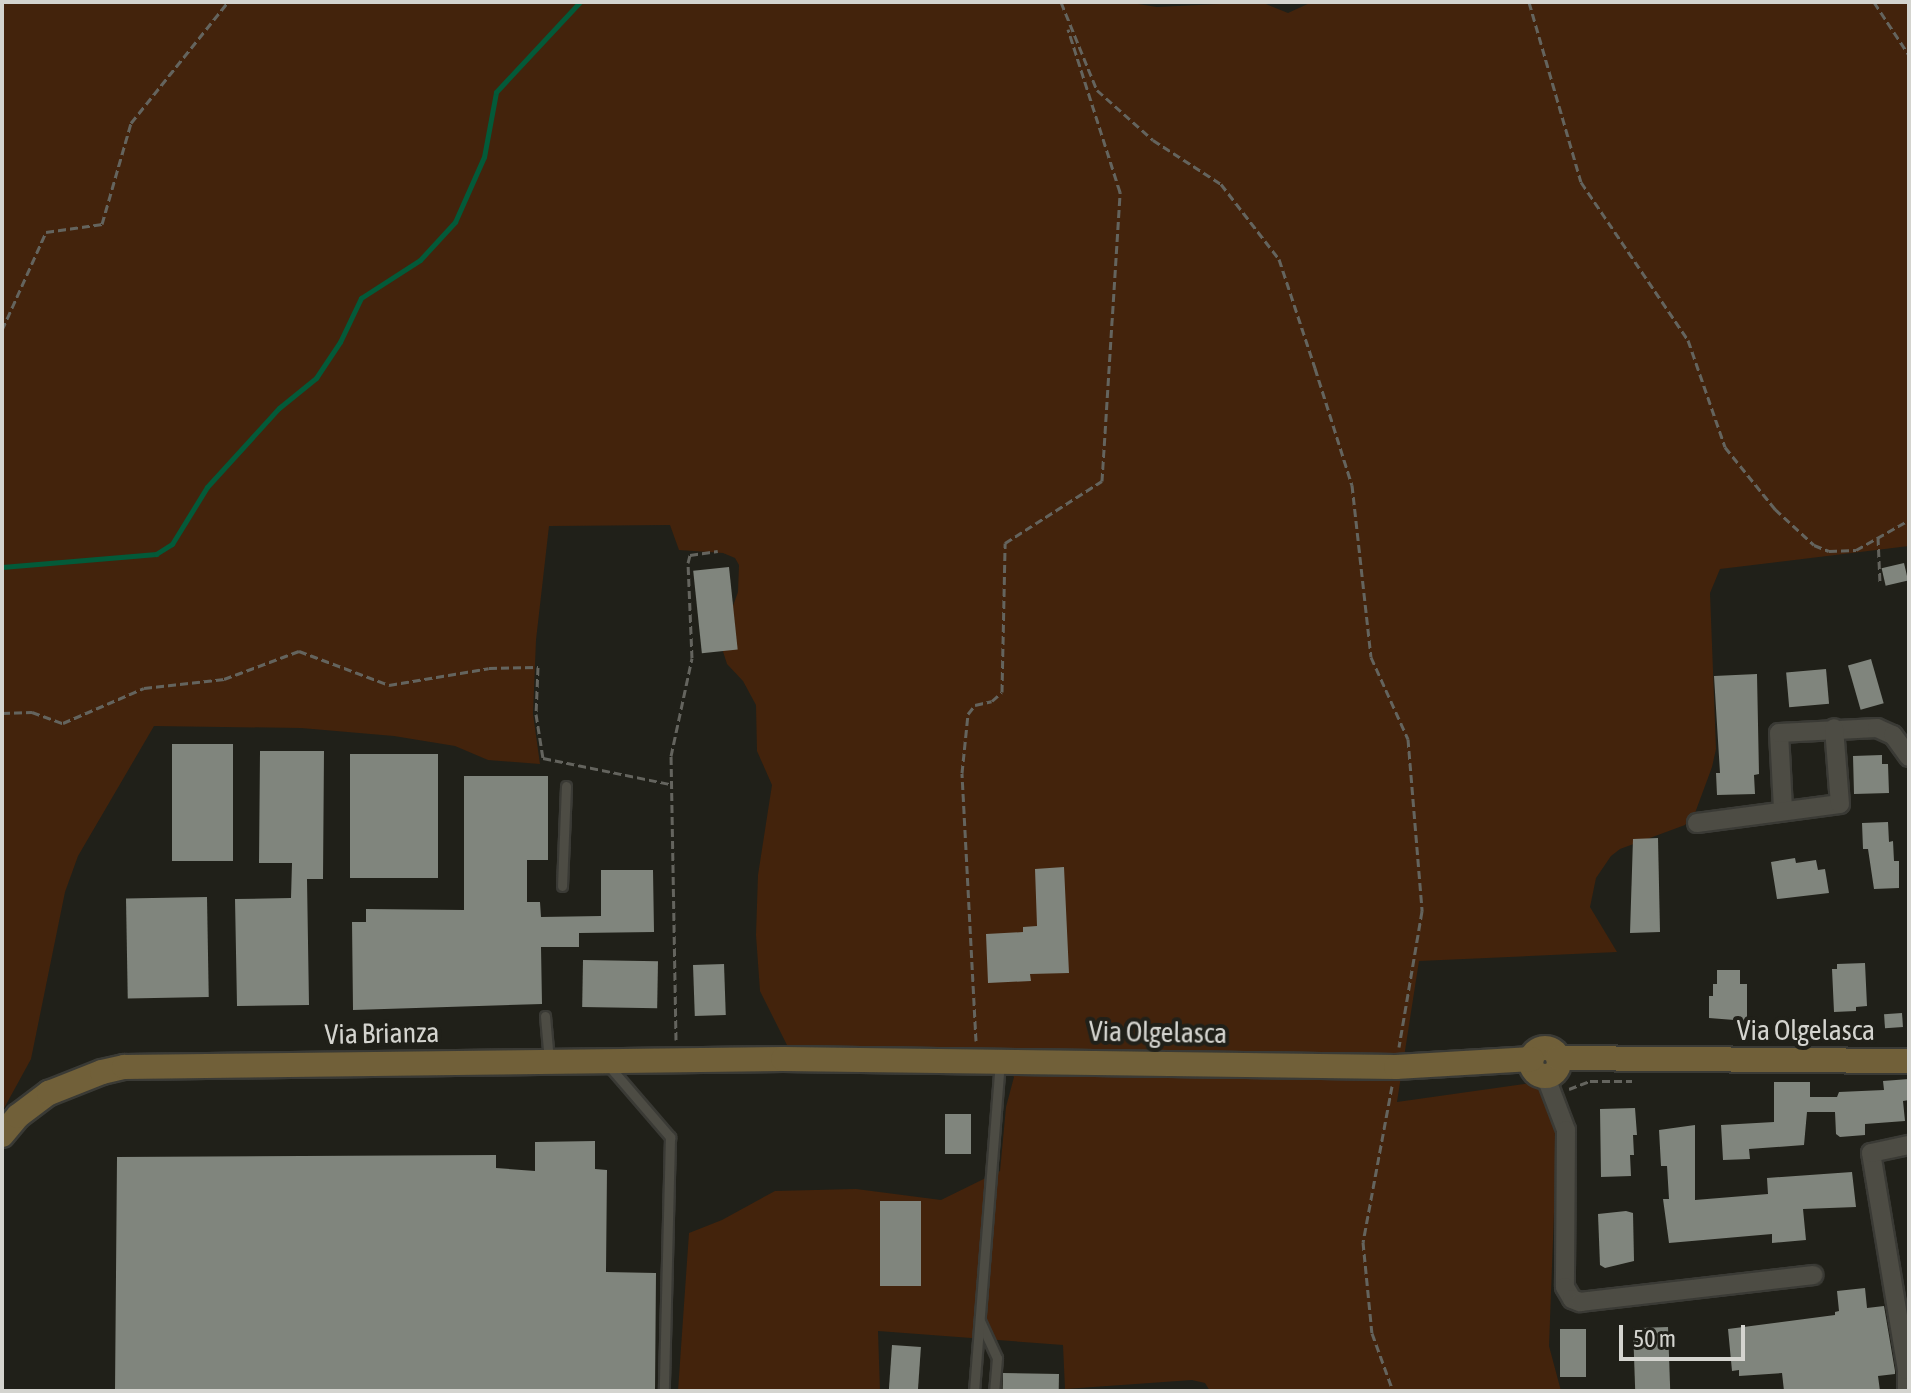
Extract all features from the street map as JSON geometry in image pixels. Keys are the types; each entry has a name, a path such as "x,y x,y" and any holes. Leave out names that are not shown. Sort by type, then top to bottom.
{"street":[{"path":"1697,823 1783,809 1840,804 1834,728"},
{"path":"1783,809 1779,733 1877,728 1893,735 1909,757"},
{"name":"Via Olgelasca","path":"783,1059 988,1059 1396,1067 1909,1061"},
{"name":"Via Brianza","path":"2,1135 18,1116 49,1093 102,1072 124,1067 783,1059"},
{"path":"1545,1064 1566,1130 1564,1272 1565,1287 1572,1299 1580,1302 1813,1275"},
{"path":"1907,1391 1907,1370 1871,1153 1909,1145"}],"lane":[{"path":"562,886 566,786"},
{"path":"545,1016 549,1061"},
{"path":"974,1391 988,1059"},
{"path":"604,1061 670,1137 664,1391"},
{"path":"979,1318 997,1358 994,1391"}],"path":[{"path":"2,330 46,232 102,224 131,123 228,2"},
{"path":"988,1059 962,773 968,714 975,705 992,701 1002,692 1005,543 1102,481 1120,192 1061,2"},
{"path":"1529,2 1581,182 1688,340 1725,447 1775,509 1814,545 1829,551 1856,550 1909,520"},
{"path":"1874,2 1909,55"},
{"path":"1062,10 1097,90 1153,140 1221,184 1279,259 1352,485 1371,657 1408,739 1422,911 1363,1242 1372,1333 1393,1391"},
{"path":"1878,537 1880,583"},
{"path":"677,1060 670,784 673,737 692,658 688,563 690,555 718,551"},
{"path":"2,713 32,712 63,723 144,688 224,679 299,651 389,685 489,668 538,667 536,714 543,758 670,784"}],"shaded area":[{"path":"2,2 1125,2 1157,7 1261,2 1288,13 1312,2 1909,2 1909,546 1720,569 1710,593 1716,749 1712,767 1695,813 1685,825 1620,849 1611,856 1596,878 1590,907 1617,952 1419,961 1397,1102 1559,1079 1549,1346 1561,1391 1210,1391 1205,1383 1192,1380 1065,1389 1063,1345 878,1331 880,1391 678,1391 689,1233 722,1220 775,1191 856,1189 941,1200 1000,1171 1006,1107 1014,1077 1000,1060 792,1055 760,991 756,935 758,875 772,785 757,751 756,705 743,681 727,664 720,642 738,592 739,565 735,558 723,553 679,550 670,525 549,526 536,640 533,714 540,764 488,760 455,746 394,736 301,728 154,726 78,856 65,892 31,1059 2,1112"}],"building":[{"path":"1904,563 1908,581 1886,586 1882,568"},
{"path":"729,567 738,650 702,653 693,571"},
{"path":"1871,659 1884,703 1861,710 1848,666"},
{"path":"1826,669 1829,704 1789,707 1786,672"},
{"path":"1757,674 1759,774 1754,775 1755,794 1717,795 1716,773 1720,773 1714,676"},
{"path":"172,744 233,744 233,861 172,861"},
{"path":"260,751 324,751 323,879 307,879 309,1005 237,1006 235,899 291,898 292,863 259,863"},
{"path":"350,754 438,754 438,878 350,878"},
{"path":"1882,755 1882,764 1888,764 1889,793 1854,794 1853,756"},
{"path":"464,776 548,776 548,860 527,860 527,902 540,902 541,917 601,916 601,870 653,870 654,932 579,933 579,947 541,947 542,1004 353,1010 352,922 366,922 366,909 464,910"},
{"path":"1888,822 1894,861 1899,861 1899,888 1874,889 1868,849 1863,849 1862,823"},
{"path":"1658,838 1660,932 1630,933 1633,839"},
{"path":"1795,858 1796,863 1816,860 1818,870 1825,869 1829,893 1777,899 1771,862"},
{"path":"1064,867 1069,973 1030,974 1031,981 988,983 986,934 1023,932 1023,927 1037,926 1035,869"},
{"path":"207,897 209,997 128,998 126,898"},
{"path":"583,960 658,961 657,1008 582,1007"},
{"path":"1865,963 1867,1006 1856,1007 1856,1011 1834,1012 1832,969 1837,969 1837,964"},
{"path":"724,964 726,1015 695,1016 693,965"},
{"path":"1717,970 1740,970 1740,984 1747,984 1747,1021 1709,1018 1709,996 1713,996 1713,984 1717,984"},
{"path":"1902,1013 1903,1027 1885,1028 1884,1014"},
{"path":"1909,1079 1909,1100 1903,1101 1905,1121 1865,1124 1865,1135 1840,1137 1836,1134 1835,1112 1807,1112 1804,1145 1749,1149 1750,1159 1723,1160 1721,1125 1774,1122 1774,1082 1810,1082 1810,1097 1837,1097 1839,1092 1884,1090 1883,1081"},
{"path":"1635,1108 1637,1135 1633,1135 1634,1155 1630,1155 1631,1176 1601,1177 1600,1109"},
{"path":"945,1114 971,1114 971,1154 945,1154"},
{"path":"1695,1125 1695,1200 1768,1194 1767,1178 1852,1172 1856,1207 1803,1209 1806,1240 1772,1243 1772,1234 1669,1243 1663,1199 1669,1199 1667,1166 1661,1166 1659,1130"},
{"path":"595,1141 595,1169 607,1170 606,1272 656,1273 655,1391 115,1391 117,1157 496,1155 496,1168 535,1171 535,1142"},
{"path":"880,1201 921,1201 921,1286 880,1286"},
{"path":"1633,1213 1634,1261 1605,1268 1600,1265 1598,1214"},
{"path":"1865,1288 1867,1308 1884,1306 1895,1371 1895,1374 1878,1376 1880,1391 1784,1391 1782,1373 1739,1376 1739,1370 1732,1371 1728,1329 1835,1315 1839,1311 1837,1291"},
{"path":"1668,1327 1670,1391 1635,1391 1633,1328"},
{"path":"1560,1329 1586,1329 1586,1377 1560,1377"},
{"path":"892,1345 921,1347 918,1391 889,1391"},
{"path":"1003,1373 1059,1374 1059,1391 1003,1391"}],"waterway":[{"path":"2,567 156,554 172,544 207,487 279,408 316,378 340,342 361,298 420,260 455,222 484,157 496,92 580,2"}]}
